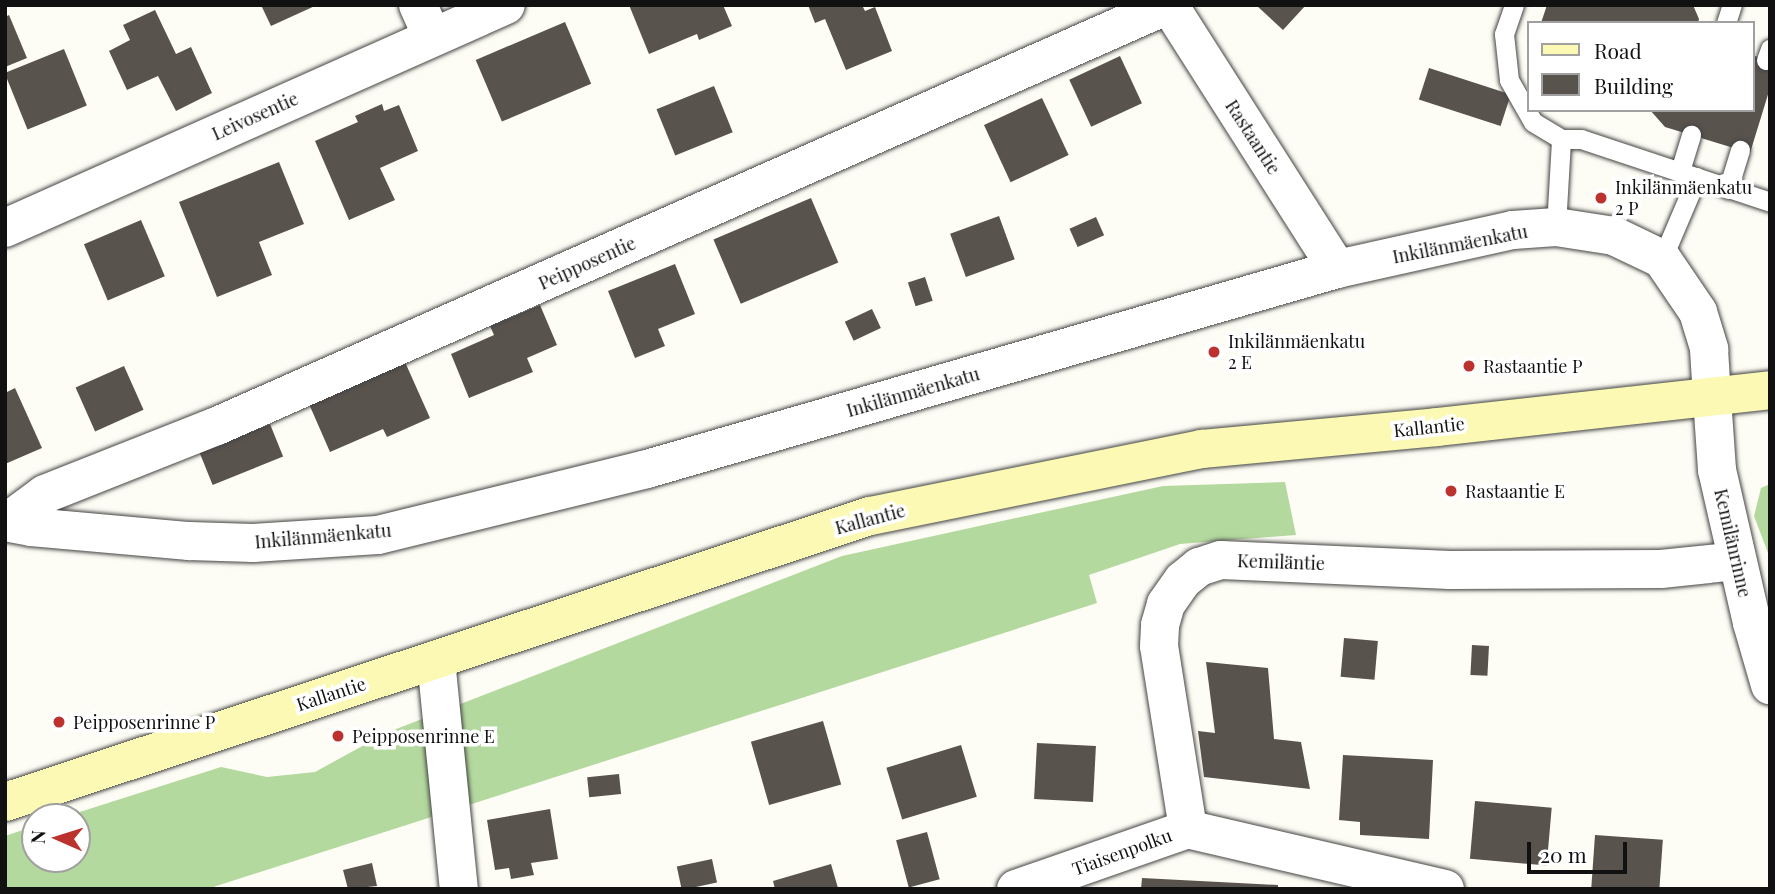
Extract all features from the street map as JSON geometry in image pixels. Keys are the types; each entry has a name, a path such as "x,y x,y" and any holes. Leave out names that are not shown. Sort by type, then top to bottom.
{"main road":[{"name":"Kallantie","path":"5,802 870,516 1202,449 1770,390"}],"street":[{"name":"Leivosentie","path":"5,229 425,21 506,5"},
{"name":"Rastaantie","path":"1169,5 1337,269"},
{"name":"Peipposentie","path":"6,522 45,494 218,426 1169,5"},
{"name":"Inkilänmäenkatu","path":"6,522 30,527 189,541 253,543 378,535 647,469 1337,269 1513,230 1556,227 1614,236 1662,259"},
{"path":"1662,259 1698,312 1709,349 1712,398"},
{"name":"Kemilänrinne","path":"1712,398 1717,471 1737,561 1761,624 1770,685"},
{"name":"Kemiläntie","path":"1188,829 1160,646 1160,625 1166,604 1177,588 1199,567 1221,560 1451,570 1661,569 1737,561"},
{"path":"436,660 459,889"},
{"path":"1188,829 1445,889"},
{"name":"Tiaisenpolku","path":"1016,889 1188,829"}],"lane":[{"path":"1514,5 1504,34 1509,80 1526,110"},
{"path":"1527,112 1533,122 1560,139 1581,139 1770,202"},
{"path":"1662,259 1689,174 1691,135"},
{"path":"1556,227 1560,139"},
{"path":"1728,189 1740,150"}],"green space":[{"path":"1285,482 1296,535 1180,544 1089,575 1097,603 207,889 5,889 5,836 21,831 21,873 91,873 91,808 221,767 267,777 315,772 386,733 842,556 1163,486"},
{"path":"1770,484 1770,558 1754,516 1761,488"}],"building":[{"path":"261,5 317,5 271,26"},
{"path":"629,5 723,5 732,26 699,40 697,34 649,54"},
{"path":"808,5 862,5 865,11 875,7 892,51 846,70 825,19 815,23"},
{"path":"1256,5 1306,5 1283,30"},
{"path":"1547,5 1693,5 1699,19 1698,21 1542,21"},
{"path":"155,10 176,54 191,47 212,93 176,111 158,76 127,90 109,51 130,40 123,25"},
{"path":"9,15 27,58 5,67 5,17"},
{"path":"565,22 591,84 502,122 476,60"},
{"path":"64,49 87,106 28,130 5,73"},
{"path":"1120,56 1142,103 1091,127 1069,80"},
{"path":"1754,56 1770,61 1770,88 1750,153 1665,127 1652,112 1754,112"},
{"path":"1429,68 1511,95 1501,126 1419,99"},
{"path":"714,86 733,132 675,156 657,109"},
{"path":"1042,98 1069,155 1011,182 984,125"},
{"path":"382,104 384,111 399,105 418,151 380,168 395,200 349,220 315,141 358,122 355,116"},
{"path":"279,162 304,224 259,242 272,275 217,297 179,202"},
{"path":"811,198 838,262 741,304 713,239"},
{"path":"999,216 1015,259 966,277 950,234"},
{"path":"1096,217 1104,235 1078,247 1070,229"},
{"path":"141,220 165,276 108,300 84,244"},
{"path":"675,264 695,314 658,329 665,346 635,358 608,291"},
{"path":"925,277 933,301 916,306 908,283"},
{"path":"540,305 557,345 527,358 533,372 469,398 451,354 494,335 490,326"},
{"path":"872,309 881,328 854,341 845,322"},
{"path":"405,362 430,418 387,437 383,429 330,452 309,404"},
{"path":"124,366 144,410 95,431 76,388"},
{"path":"15,388 42,448 5,464 5,393"},
{"path":"270,424 283,456 213,485 200,452"},
{"path":"1344,638 1378,641 1374,680 1341,677"},
{"path":"1472,645 1489,646 1487,676 1470,675"},
{"path":"1206,662 1268,668 1274,739 1301,742 1310,789 1204,777 1198,731 1215,733"},
{"path":"823,721 841,784 769,805 751,742"},
{"path":"1037,743 1096,746 1093,802 1034,799"},
{"path":"961,745 977,797 902,819 886,768"},
{"path":"1343,755 1433,760 1429,839 1360,835 1360,822 1339,820"},
{"path":"619,774 621,794 589,797 587,777"},
{"path":"1475,801 1552,808 1547,865 1470,859"},
{"path":"550,809 558,859 531,863 534,875 511,879 509,868 495,870 487,820"},
{"path":"927,832 940,879 909,888 896,840"},
{"path":"1595,835 1663,840 1659,889 1591,889"},
{"path":"712,859 717,882 682,889 677,866"},
{"path":"372,863 377,886 348,889 343,870"},
{"path":"831,864 838,888 775,889 773,881"},
{"path":"1142,878 1278,885 1278,889 1141,889"}],"place":[{"name":"Inkilänmäenkatu 2 P","path":"1601,198"},
{"name":"Inkilänmäenkatu 2 E","path":"1214,352"},
{"name":"Rastaantie P","path":"1469,366"},
{"name":"Rastaantie E","path":"1451,491"},
{"name":"Peipposenrinne P","path":"59,722"},
{"name":"Peipposenrinne E","path":"338,736"}]}
